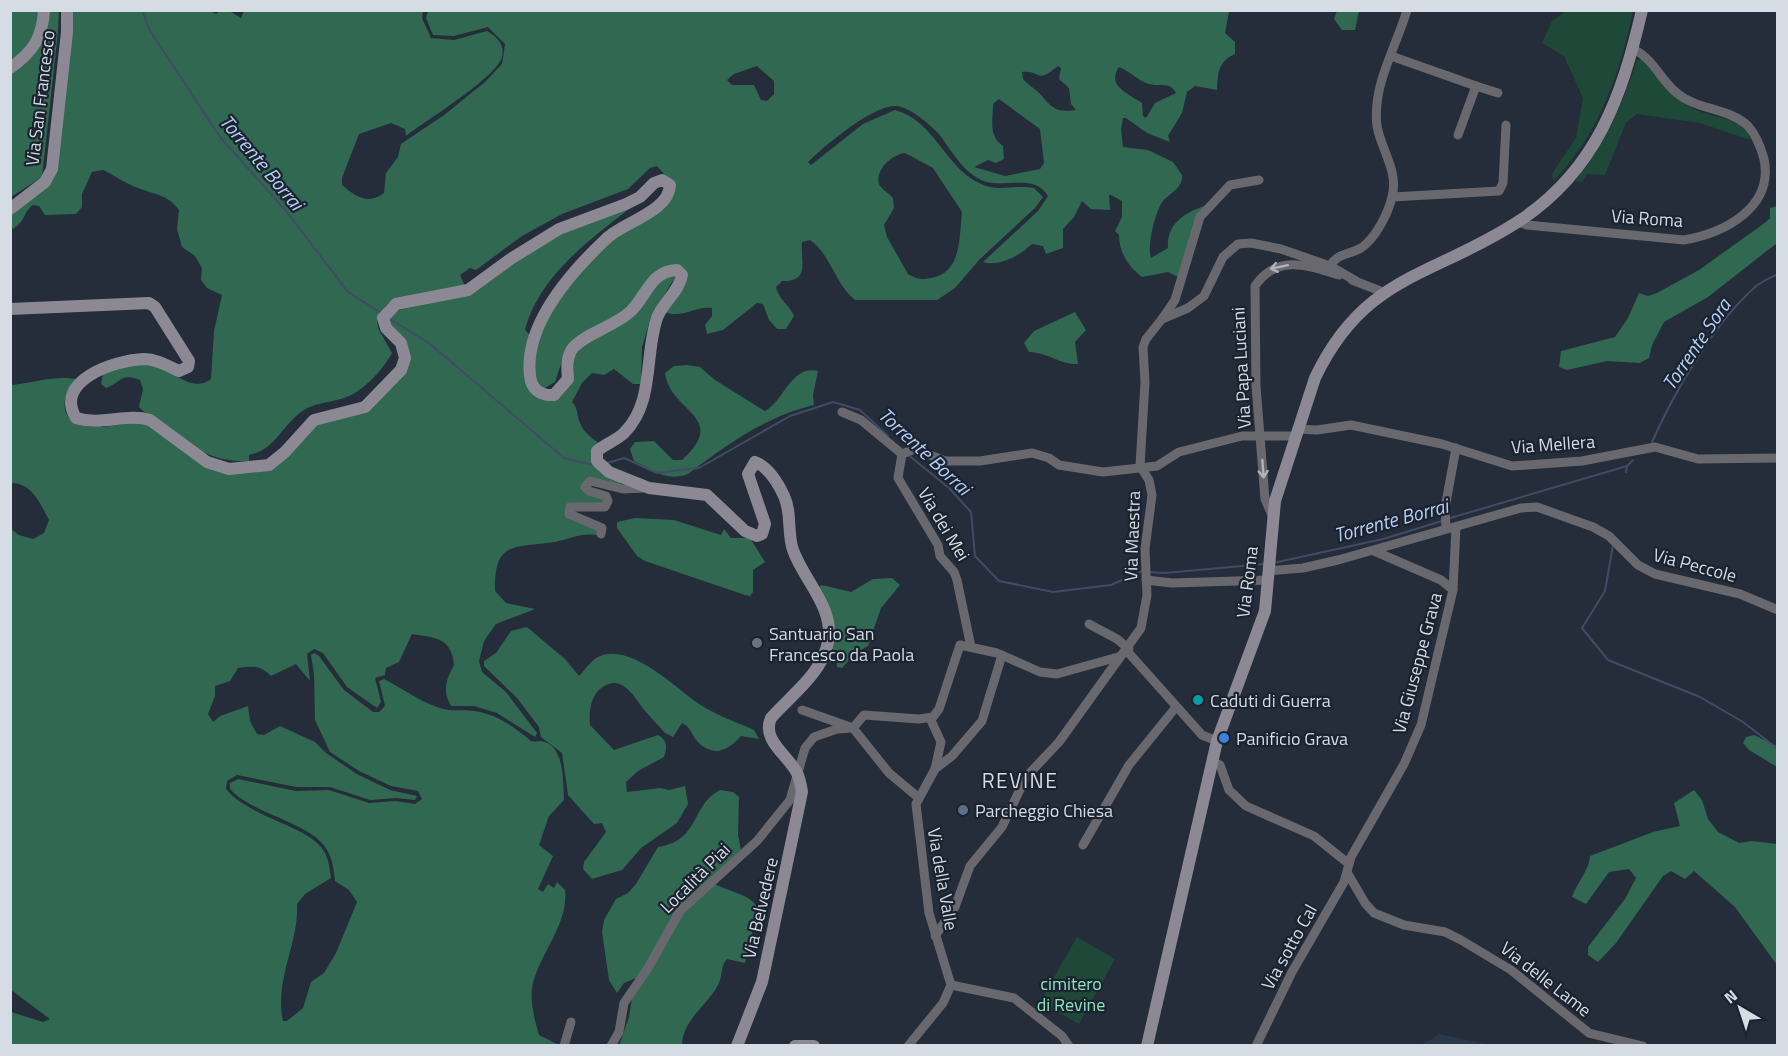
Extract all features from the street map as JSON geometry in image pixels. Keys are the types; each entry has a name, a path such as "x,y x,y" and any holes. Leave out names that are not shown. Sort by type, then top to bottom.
{"street":[{"name":"Via San Francesco","path":"10,68 33,50 41,34 44,10"},
{"name":"Via San Francesco","path":"10,209 45,182 52,169 67,32 67,10"},
{"path":"1330,266 1337,256 1366,244 1377,228 1392,197 1393,174 1377,126 1378,87 1407,10"},
{"name":"Via Roma","path":"1147,1046 1216,741 1260,628 1273,516 1309,391 1324,359 1346,327 1383,292 1518,222 1559,189 1585,160 1615,105 1633,49 1642,10"},
{"name":"Via Roma","path":"1518,222 1527,225 1684,240 1710,235 1727,227 1742,217 1756,201 1764,184 1765,167 1762,152 1752,131 1737,119 1685,99 1669,87 1645,56 1633,49"},
{"path":"1390,57 1498,93"},
{"path":"1458,135 1476,86"},
{"path":"1392,197 1499,192 1503,183 1506,125"},
{"path":"10,309 149,303 155,307 189,361 188,367 179,371 160,362 145,359 100,370 74,389 70,401 76,418 88,421 140,417 150,420 207,462 229,469 269,465 285,452 314,420 365,407 401,370 405,358 401,343 386,328 383,318 396,304 468,290 512,258 558,230 640,198 654,183 662,180 670,185 665,200 606,239 541,316 529,368 530,383 545,396 554,395 568,380 568,357 573,349 617,323 634,308 646,288 657,277 667,271 677,270 682,275 680,285 657,317 645,396 635,418 623,434 597,451 598,464 649,488"},
{"name":"Via Maestra","path":"935,936 955,908 970,866 1002,827 1026,777 1059,742 1118,657 1128,650 1141,628 1145,609 1146,558 1152,495 1149,480 1142,468 1140,438 1145,382 1143,347 1174,300 1200,217 1230,185 1259,180"},
{"path":"1162,319 1188,308 1204,296 1223,257 1238,244 1251,243 1277,248 1330,266 1356,281"},
{"name":"Via Papa Luciani","path":"1273,516 1265,499 1256,387 1255,286 1263,274 1280,264 1301,266 1356,281 1383,292"},
{"path":"842,412 861,420 904,453"},
{"name":"Via Mellera","path":"904,453 915,449 945,461 980,461 1032,453 1072,468 1103,472 1157,466 1179,452 1242,436 1296,433 1351,425 1456,448 1512,466 1582,461 1655,447 1698,459 1778,458"},
{"name":"Via Giuseppe Grava","path":"1348,869 1404,764 1421,725 1453,590 1449,526 1445,508 1456,448"},
{"name":"Via dei Mei","path":"904,453 898,478 938,545 940,556 954,572 971,646"},
{"path":"601,534 602,528 569,514 570,507 575,505 605,507 608,501 606,496 589,491 585,487 590,481 623,489 649,488 707,495 745,531 757,536 762,534 765,524 750,486 750,467 755,462 763,465 784,496 792,549 827,615 830,627 825,654 814,674 771,718 768,725 770,737 798,774"},
{"name":"Via Peccole","path":"1146,577 1172,583 1303,568 1374,551 1449,526 1521,508 1537,507 1599,530 1628,553 1638,565 1655,574 1740,594 1778,610"},
{"path":"1374,551 1441,580 1453,590"},
{"path":"1089,624 1118,639 1202,735 1216,741"},
{"path":"798,774 805,748 814,737 837,729 854,728 864,715 930,718 939,709 960,645 971,646 1002,656 1040,672 1057,674 1118,657"},
{"path":"935,769 952,756 982,721 1002,656"},
{"path":"1083,845 1129,765 1176,707"},
{"path":"802,710 854,728 890,773 919,798 935,769 941,742 930,718"},
{"name":"Via delle Lame","path":"1212,761 1220,765 1229,790 1246,806 1258,814 1314,836 1348,869 1365,903 1374,913 1404,925 1445,932 1461,939 1511,970 1589,1034 1643,1046"},
{"name":"Località Piai","path":"611,1046 619,1032 624,1003 648,968 671,924 680,911 690,905 734,860 757,841 790,800 798,774"},
{"name":"Via Belvedere","path":"737,1046 762,982 779,908 802,792 798,774"},
{"name":"Via della Valle","path":"919,798 916,804 917,825 929,913 951,985"},
{"name":"Via sotto Cal","path":"1256,1046 1292,972 1348,869"},
{"path":"908,1046 943,1003 951,985 1014,998 1062,1036 1070,1046"},
{"path":"564,1046 570,1022"},
{"path":"795,1046 814,1046"}],"shaded area":[{"path":"1439,1034 1468,1040 1490,1045 1422,1045"}],"green space":[{"path":"208,10 216,14 220,11 231,12 241,18 244,10 423,11 422,18 431,38 454,40 487,31 494,36 499,41 503,52 497,66 459,99 406,136 405,129 391,123 359,134 342,178 342,185 357,196 367,199 384,193 386,173 398,157 401,144 444,115 485,82 502,64 505,44 488,27 454,36 433,35 426,18 428,11 1227,10 1229,11 1225,33 1235,42 1235,54 1225,60 1220,68 1217,90 1195,86 1187,92 1182,113 1168,136 1170,142 1147,133 1123,118 1121,129 1123,147 1148,150 1173,162 1182,175 1180,185 1162,202 1158,211 1153,225 1151,258 1168,248 1170,232 1179,220 1207,205 1180,278 1168,272 1142,277 1133,269 1123,254 1119,235 1115,231 1122,217 1122,201 1111,195 1109,195 1110,210 1091,209 1082,201 1074,217 1063,229 1063,248 1046,254 1043,246 1032,244 1009,259 996,263 983,262 1038,211 1048,196 1042,189 1027,183 990,183 981,180 962,165 938,133 924,120 901,107 887,107 849,128 808,162 811,165 863,124 895,110 920,124 957,166 979,183 1000,188 1034,188 1043,197 1035,208 980,259 955,288 937,300 855,300 842,286 823,253 810,240 802,242 801,274 797,278 782,281 776,287 794,316 786,329 777,329 769,320 763,304 757,303 723,330 707,334 705,325 712,316 712,308 676,314 660,311 679,285 676,268 564,355 555,382 543,389 532,383 538,327 594,251 657,202 670,181 657,166 650,168 628,189 562,214 522,236 476,270 470,268 460,275 465,286 392,306 388,303 377,318 378,328 392,353 370,381 349,396 306,409 294,418 272,443 249,455 249,461 235,461 211,455 189,444 141,409 139,407 143,389 140,380 128,377 106,388 101,384 103,374 139,362 162,367 195,384 211,379 214,331 222,295 207,288 201,280 202,268 195,256 182,247 177,229 179,210 174,204 163,196 136,187 103,170 92,172 82,194 82,207 76,214 45,215 39,206 33,205 17,226 13,229 11,225 10,203 48,179 64,11","holes":["757,66 774,81 774,94 767,101 761,100 754,85 732,85 727,80 734,74","1058,66 1061,68 1059,79 1069,88 1071,104 1076,110 1064,111 1052,106 1023,79 1022,72 1042,76","1119,67 1145,83 1168,86 1176,93 1155,103 1146,118 1143,116 1142,103 1121,89 1115,79","999,99 1040,129 1044,163 1040,169 1005,176 974,167 988,160 996,163 1004,159 1003,146 995,137 992,122 993,104","905,153 933,168 962,212 959,243 954,262 941,275 922,279 908,274 887,237 884,225 894,208 893,198 880,186 878,178 882,168 895,156"]},
{"path":"11,11 40,11 30,39 11,62"},
{"path":"47,11 59,11 42,177 11,197 11,69 30,53"},
{"path":"1337,11 1359,11 1355,30 1342,30 1334,19"},
{"path":"1566,11 1633,11 1614,80 1605,102 1583,144 1553,181 1552,174 1576,138 1583,98 1564,56 1542,43 1552,21"},
{"path":"1637,60 1642,60 1666,88 1687,105 1736,123 1747,133 1750,140 1700,123 1637,114 1626,123 1605,175 1587,174 1582,182 1575,181 1612,124"},
{"path":"638,202 587,242 556,273 532,310 525,330 530,335 526,378 528,385 539,395 560,385 578,352 603,325 663,278 674,275 675,277 651,317 642,347 641,384 633,384 614,369 604,375 592,373 582,383 572,402 584,430 604,447 597,468 609,478 622,482 619,485 600,479 588,481 584,485 603,498 604,503 576,503 569,518 601,531 596,535 518,547 509,550 498,563 495,591 506,603 535,609 496,624 484,641 479,661 482,672 506,692 537,733 535,737 497,713 474,706 451,706 446,690 447,680 454,665 450,649 441,640 412,634 399,662 386,668 385,675 375,678 381,702 377,708 347,687 323,653 314,649 307,654 310,681 296,664 271,676 256,667 238,668 230,681 215,686 215,696 208,714 213,722 220,716 248,706 250,721 257,734 264,735 280,726 315,742 326,753 357,774 390,790 417,796 415,800 396,798 370,800 330,787 296,787 237,775 227,781 226,789 237,800 309,837 319,845 329,864 331,878 305,894 297,904 297,919 282,991 283,1021 287,1021 303,1008 311,982 324,973 336,953 357,902 349,890 335,881 329,854 322,843 299,827 241,799 230,789 230,783 238,779 296,791 329,790 369,803 396,801 415,804 422,799 418,791 391,786 359,771 330,752 315,720 314,674 311,655 314,653 319,656 344,690 373,712 379,712 385,706 379,681 384,679 437,707 490,715 512,726 531,741 548,743 554,749 561,764 564,800 549,816 539,845 553,856 538,889 543,892 548,884 554,888 557,882 565,890 565,903 558,928 535,976 532,994 533,1012 539,1035 559,1045 11,1045 11,1012 43,1022 50,1019 11,990 11,529 19,535 33,539 44,533 49,520 30,490 25,486 11,483 11,385 51,379 76,379 65,399 66,413 75,423 91,427 105,427 140,420 214,465 266,463 299,431 361,403 401,361 389,320 395,311 444,300 528,247"},
{"path":"1777,206 1777,243 1708,297 1664,322 1652,345 1649,358 1640,363 1607,361 1567,370 1559,367 1561,351 1615,337 1628,318 1639,293 1648,296 1657,293 1699,270 1766,222 1770,218 1770,208"},
{"path":"1075,312 1086,330 1075,342 1078,364 1066,363 1043,354 1029,352 1024,343 1034,331"},
{"path":"674,366 700,367 715,380 765,411 772,406 794,378 801,373 818,371 813,395 814,405 763,424 732,442 688,474 666,476 634,461 630,449 635,442 654,441 673,460 682,460 695,445 700,433 699,424 669,386 665,373"},
{"path":"635,518 674,520 721,535 724,529 731,538 750,538 765,562 753,570 753,592 750,596 745,595 645,561 637,556 617,528 617,522"},
{"path":"892,578 900,585 881,608 868,646 855,653 842,668 837,667 837,653 830,647 817,588 822,585 851,592 873,579"},
{"path":"527,627 565,659 579,676 599,656 615,654 628,657 654,670 699,704 754,730 759,739 741,736 726,749 709,750 697,741 682,723 673,737 665,733 632,693 620,684 607,685 599,690 591,706 590,725 614,750 658,735 666,744 664,757 638,771 626,782 627,792 660,788 669,790 685,786 688,804 677,823 641,848 622,870 592,879 583,869 584,862 606,832 602,823 594,824 568,795 562,753 541,737 539,727 517,698 484,666 484,661 496,653 511,631"},
{"path":"1754,735 1777,746 1777,767 1749,750 1743,743 1746,737"},
{"path":"720,790 733,792 739,797 738,835 741,850 688,904 638,977 624,983 617,993 609,980 602,932 604,920 616,899 628,893 636,884 658,847 682,837 710,797"},
{"path":"1694,790 1702,800 1708,819 1718,832 1739,843 1752,841 1777,844 1777,965 1735,907 1694,871 1685,879 1671,871 1663,876 1616,943 1598,962 1588,955 1588,947 1625,899 1636,878 1629,869 1609,872 1586,904 1572,897 1590,856 1653,832 1680,826 1674,803"},
{"path":"715,884 751,900 758,909 745,963 727,959 723,965 718,985 686,1028 682,1045 619,1046 629,1017 632,998 683,912"},
{"name":"cimitero di Revine","path":"1077,937 1115,959 1079,1024 1040,1002"}],"waterway":[{"name":"Torrente Borrai","path":"142,10 149,29 220,137 287,212 348,292 381,313"},
{"name":"Torrente Sora","path":"1652,442 1683,381 1709,340 1756,286 1778,274"},
{"name":"Torrente Borrai","path":"388,318 429,343 564,458 593,465"},
{"name":"Torrente Borrai","path":"607,463 624,458 657,473 699,468 790,416 833,402 860,410 888,436"},
{"name":"Torrente Borrai","path":"907,454 949,488 971,512 975,556 999,581 1053,592 1111,585 1142,571"},
{"name":"Torrente Borrai","path":"1626,472 1627,466 1633,460"},
{"name":"Torrente Borrai","path":"1447,519 1627,466"},
{"name":"Torrente Borrai","path":"1273,563 1383,539 1442,521"},
{"path":"1613,545 1605,591 1582,628 1608,660 1700,697 1743,722 1778,749"},
{"name":"Torrente Borrai","path":"1147,572 1165,573 1264,564"}],"place":[{"name":"Santuario San Francesco da Paola","path":"757,643"},
{"name":"Caduti di Guerra","path":"1198,700"},
{"name":"Panificio Grava","path":"1224,738"},
{"name":"Parcheggio Chiesa","path":"963,810"}],"district":[{"name":"REVINE","path":"1020,780"}]}
